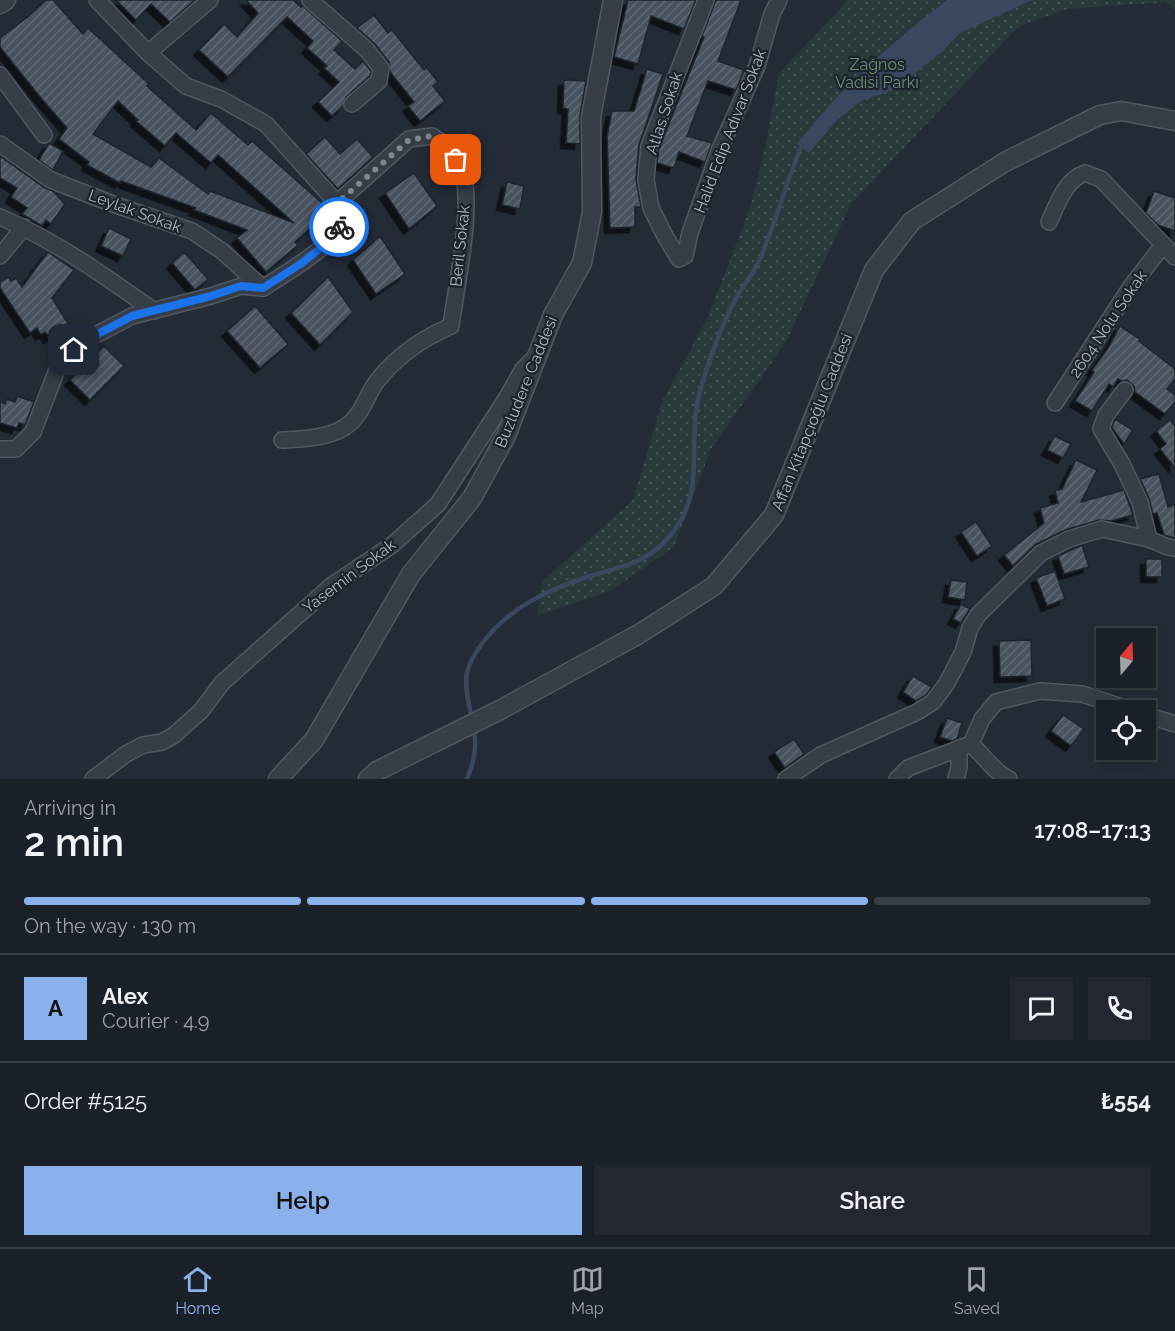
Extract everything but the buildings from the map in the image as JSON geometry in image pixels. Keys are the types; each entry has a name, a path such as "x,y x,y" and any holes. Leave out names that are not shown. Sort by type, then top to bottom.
{"street":[{"path":"0,4 6,0"},
{"path":"0,449 16,449 33,432 58,367 74,350 92,337 132,316 241,286 263,288 302,263 334,237 341,222 337,203 266,124 221,99 186,86 96,0"},
{"path":"148,52 210,0"},
{"path":"310,0 367,50 381,68 379,81 352,104"},
{"name":"Buzludere Caddesi","path":"278,779 314,740 411,574 472,498 506,436 553,315 582,263 592,212 591,117 613,0"},
{"name":"Atlas Sokak","path":"679,259 664,236 651,208 646,180 649,146 706,0"},
{"name":"Halid Edip Adıvar Sokak","path":"679,259 685,256 690,233 719,151 757,66 772,14 779,0"},
{"path":"0,75 44,135"},
{"name":"Affan Kitapçıoğlu Caddesi","path":"368,779 377,771 500,710 639,634 714,586 774,515 874,270 912,221 1005,162 1100,115 1121,111 1175,122"},
{"name":"Beril Sokak","path":"282,440 309,439 345,427 360,413 377,382 398,359 431,334 451,326 466,202 463,174 449,147 432,136 409,140 337,203"},
{"name":"Leylak Sokak","path":"0,144 51,180 192,231 222,251 263,288"},
{"path":"1049,222 1062,194 1077,176 1085,173 1101,179 1175,257"},
{"path":"0,217 24,227 98,270 154,311"},
{"path":"0,256 24,227"},
{"name":"2604 Nolu Sokak","path":"1054,403 1130,288 1163,245"},
{"name":"Yasemin Sokak","path":"93,779 126,754 143,745 162,742 172,736 201,711 222,683 323,593 392,545 438,504 523,369 538,354"},
{"path":"1125,390 1106,415 1101,429 1122,464 1140,502 1149,539"},
{"path":"786,779 821,755 917,712 933,702 947,683 963,652 970,628 978,615 1041,553 1069,539 1102,529 1149,539 1175,548"},
{"path":"956,779 965,746 982,718 996,702 1040,691 1082,694 1100,700"},
{"path":"1156,718 1175,724"},
{"path":"897,779 908,768 965,746 985,756 1003,778"}],"green space":[{"name":"Zağnos Vadisi Parkı","path":"848,0 1175,0 1175,9 1167,2 1067,9 1018,27 851,204 786,342 711,449 674,547 610,591 537,616 542,582 633,500 662,402 706,321 749,211 763,158 779,73"}],"water":[{"path":"947,0 1032,0 960,33 943,51 893,90 861,101 836,121 809,153 797,144 848,85 906,32"}],"waterway":[{"path":"472,718 466,690 468,669 481,645 503,621 530,602 559,587 642,559 660,546 680,522 691,492 696,411 706,370 729,311 761,257 801,147"},
{"path":"467,779 474,755 474,729"}],"way so far":[{"path":"339,227 341,222 337,203 409,140 432,136 449,147 456,160"}],"route":[{"path":"74,350 92,337 132,316 241,286 263,288 302,263 334,237 339,227"}]}
